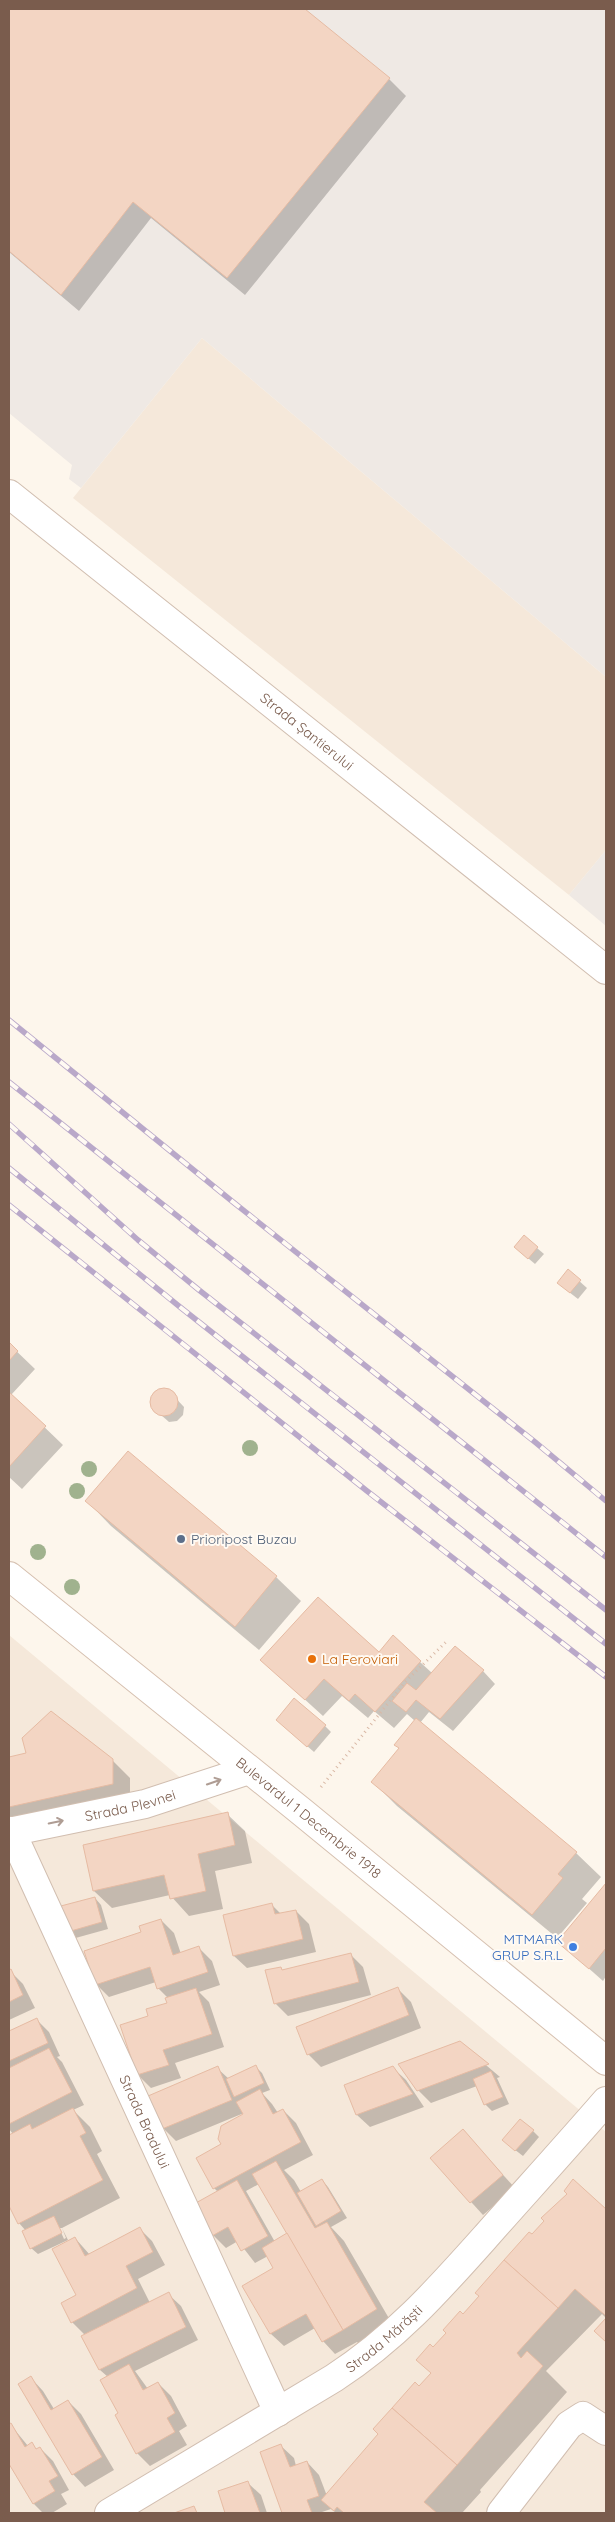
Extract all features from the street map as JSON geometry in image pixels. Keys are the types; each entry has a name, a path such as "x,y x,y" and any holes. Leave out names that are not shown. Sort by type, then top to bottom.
{"street":[{"name":"Strada Șantierului","path":"9,494 606,970"},
{"name":"Bulevardul 1 Decembrie 1918","path":"9,1576 302,1812 606,2061"},
{"name":"Strada Plevnei","path":"10,1831 145,1804 248,1770"},
{"name":"Strada Bradului","path":"10,1831 278,2412"},
{"name":"Strada Mărăști","path":"109,2513 364,2359 417,2313 606,2101"},
{"path":"501,2513 569,2425 583,2416 606,2431"}],"path":[{"path":"302,1812 405,1682 448,1640"}],"shaded area":[{"path":"9,9 606,9 606,677 202,338 81,488 69,479 72,465 9,413"},
{"path":"202,338 606,677 606,850 569,895 73,498"},
{"path":"606,850 606,926 569,895"},
{"path":"9,1635 606,2132 606,2513 9,2513"}],"building":[{"path":"9,9 305,9 390,78 227,278 133,202 61,295 9,251"},
{"path":"524,1235 538,1247 528,1259 514,1247"},
{"path":"568,1269 581,1280 570,1293 557,1283"},
{"path":"9,1342 18,1351 9,1361"},
{"path":"164,1388 174,1392 178,1402 174,1412 164,1416 154,1412 150,1402 154,1392"},
{"path":"9,1392 46,1426 9,1467"},
{"name":"Prioripost Buzau","path":"128,1451 277,1576 235,1627 85,1501"},
{"path":"318,1597 379,1652 393,1635 421,1661 375,1712 355,1694 349,1701 324,1679 305,1700 260,1660"},
{"path":"455,1646 484,1670 440,1719 416,1700 406,1712 392,1701 407,1683 416,1690"},
{"path":"294,1698 326,1725 307,1747 276,1720"},
{"path":"51,1711 113,1759 113,1784 9,1807 9,1757 26,1753 22,1738"},
{"path":"416,1718 577,1852 558,1874 563,1878 532,1915 371,1782 399,1748 394,1745"},
{"path":"228,1812 235,1845 198,1854 206,1891 170,1899 164,1875 93,1891 83,1845"},
{"path":"606,1883 606,1948 589,1969 557,1942"},
{"path":"95,1897 102,1922 64,1933 57,1907"},
{"path":"272,1903 275,1914 296,1910 303,1939 233,1956 223,1915"},
{"path":"161,1919 173,1955 199,1946 208,1972 157,1989 150,1967 95,1985 84,1951 141,1932 139,1926"},
{"path":"351,1953 359,1982 274,2004 265,1970 281,1967 282,1970"},
{"path":"11,1969 23,1995 9,2002 9,1970"},
{"path":"398,1987 409,2015 307,2055 296,2027"},
{"path":"196,1988 212,2034 163,2050 169,2065 137,2075 120,2025 148,2016 146,2009 167,2003 165,1998"},
{"path":"37,2018 48,2043 9,2061 9,2031"},
{"path":"460,2041 489,2064 417,2091 398,2064"},
{"path":"49,2048 72,2092 9,2124 9,2068"},
{"path":"256,2065 264,2083 234,2097 226,2079"},
{"path":"218,2066 232,2100 162,2129 148,2096"},
{"path":"393,2066 413,2094 356,2115 344,2085"},
{"path":"491,2071 503,2097 484,2105 473,2079"},
{"path":"260,2089 273,2114 283,2109 301,2142 213,2189 196,2158 221,2144 218,2139 221,2126 243,2114 236,2102"},
{"path":"73,2108 86,2133 80,2136 103,2180 18,2224 9,2206 9,2135 30,2124 32,2129"},
{"path":"520,2119 534,2130 515,2151 502,2140"},
{"path":"463,2129 503,2175 470,2203 430,2158"},
{"path":"276,2161 315,2228 327,2222 377,2309 343,2330 252,2174"},
{"path":"322,2179 341,2211 316,2226 297,2193"},
{"path":"573,2179 606,2209 606,2316 575,2289 558,2308 504,2260 529,2232 532,2234 544,2221 541,2218 567,2194 564,2191"},
{"path":"237,2180 268,2236 241,2251 228,2227 212,2236 194,2204"},
{"path":"54,2216 62,2233 30,2249 22,2231"},
{"path":"140,2227 153,2252 126,2266 137,2288 71,2323 61,2303 76,2295 52,2249 75,2237 85,2256"},
{"path":"287,2233 343,2330 322,2342 306,2314 270,2334 242,2286 273,2268 262,2248"},
{"path":"504,2260 558,2308 517,2353 521,2358 527,2351 543,2366 457,2465 392,2408 415,2382 419,2386 431,2373 416,2360 430,2344 433,2347 446,2333 443,2330 460,2311 463,2314 479,2296 475,2293"},
{"path":"169,2292 186,2327 99,2370 81,2336"},
{"path":"606,2318 606,2342 594,2331"},
{"path":"129,2364 143,2390 158,2382 175,2413 167,2418 175,2432 136,2454 115,2415 118,2413 100,2380"},
{"path":"31,2376 51,2410 68,2400 102,2457 72,2475 18,2384"},
{"path":"392,2408 457,2465 424,2502 437,2513 344,2513 337,2507 334,2511 321,2500 378,2434 373,2429"},
{"path":"11,2423 25,2447 32,2442 36,2449 40,2447 58,2476 49,2481 55,2491 33,2504 9,2464 9,2424"},
{"path":"281,2444 290,2467 307,2461 319,2496 307,2500 312,2513 282,2513 260,2452"},
{"path":"248,2481 260,2513 225,2513 218,2491"},
{"path":"194,2506 197,2513 174,2513"}],"railway":[{"path":"9,1020 606,1501"},
{"path":"9,1082 606,1557"},
{"path":"9,1124 138,1240 199,1290 606,1610"},
{"path":"9,1168 180,1307 606,1644"},
{"path":"9,1205 367,1491 606,1677"}],"place":[{"name":"Prioripost Buzau","path":"181,1539"},
{"name":"La Feroviari","path":"312,1659"},
{"name":"MTMARK GRUP S.R.L","path":"573,1947"}]}
